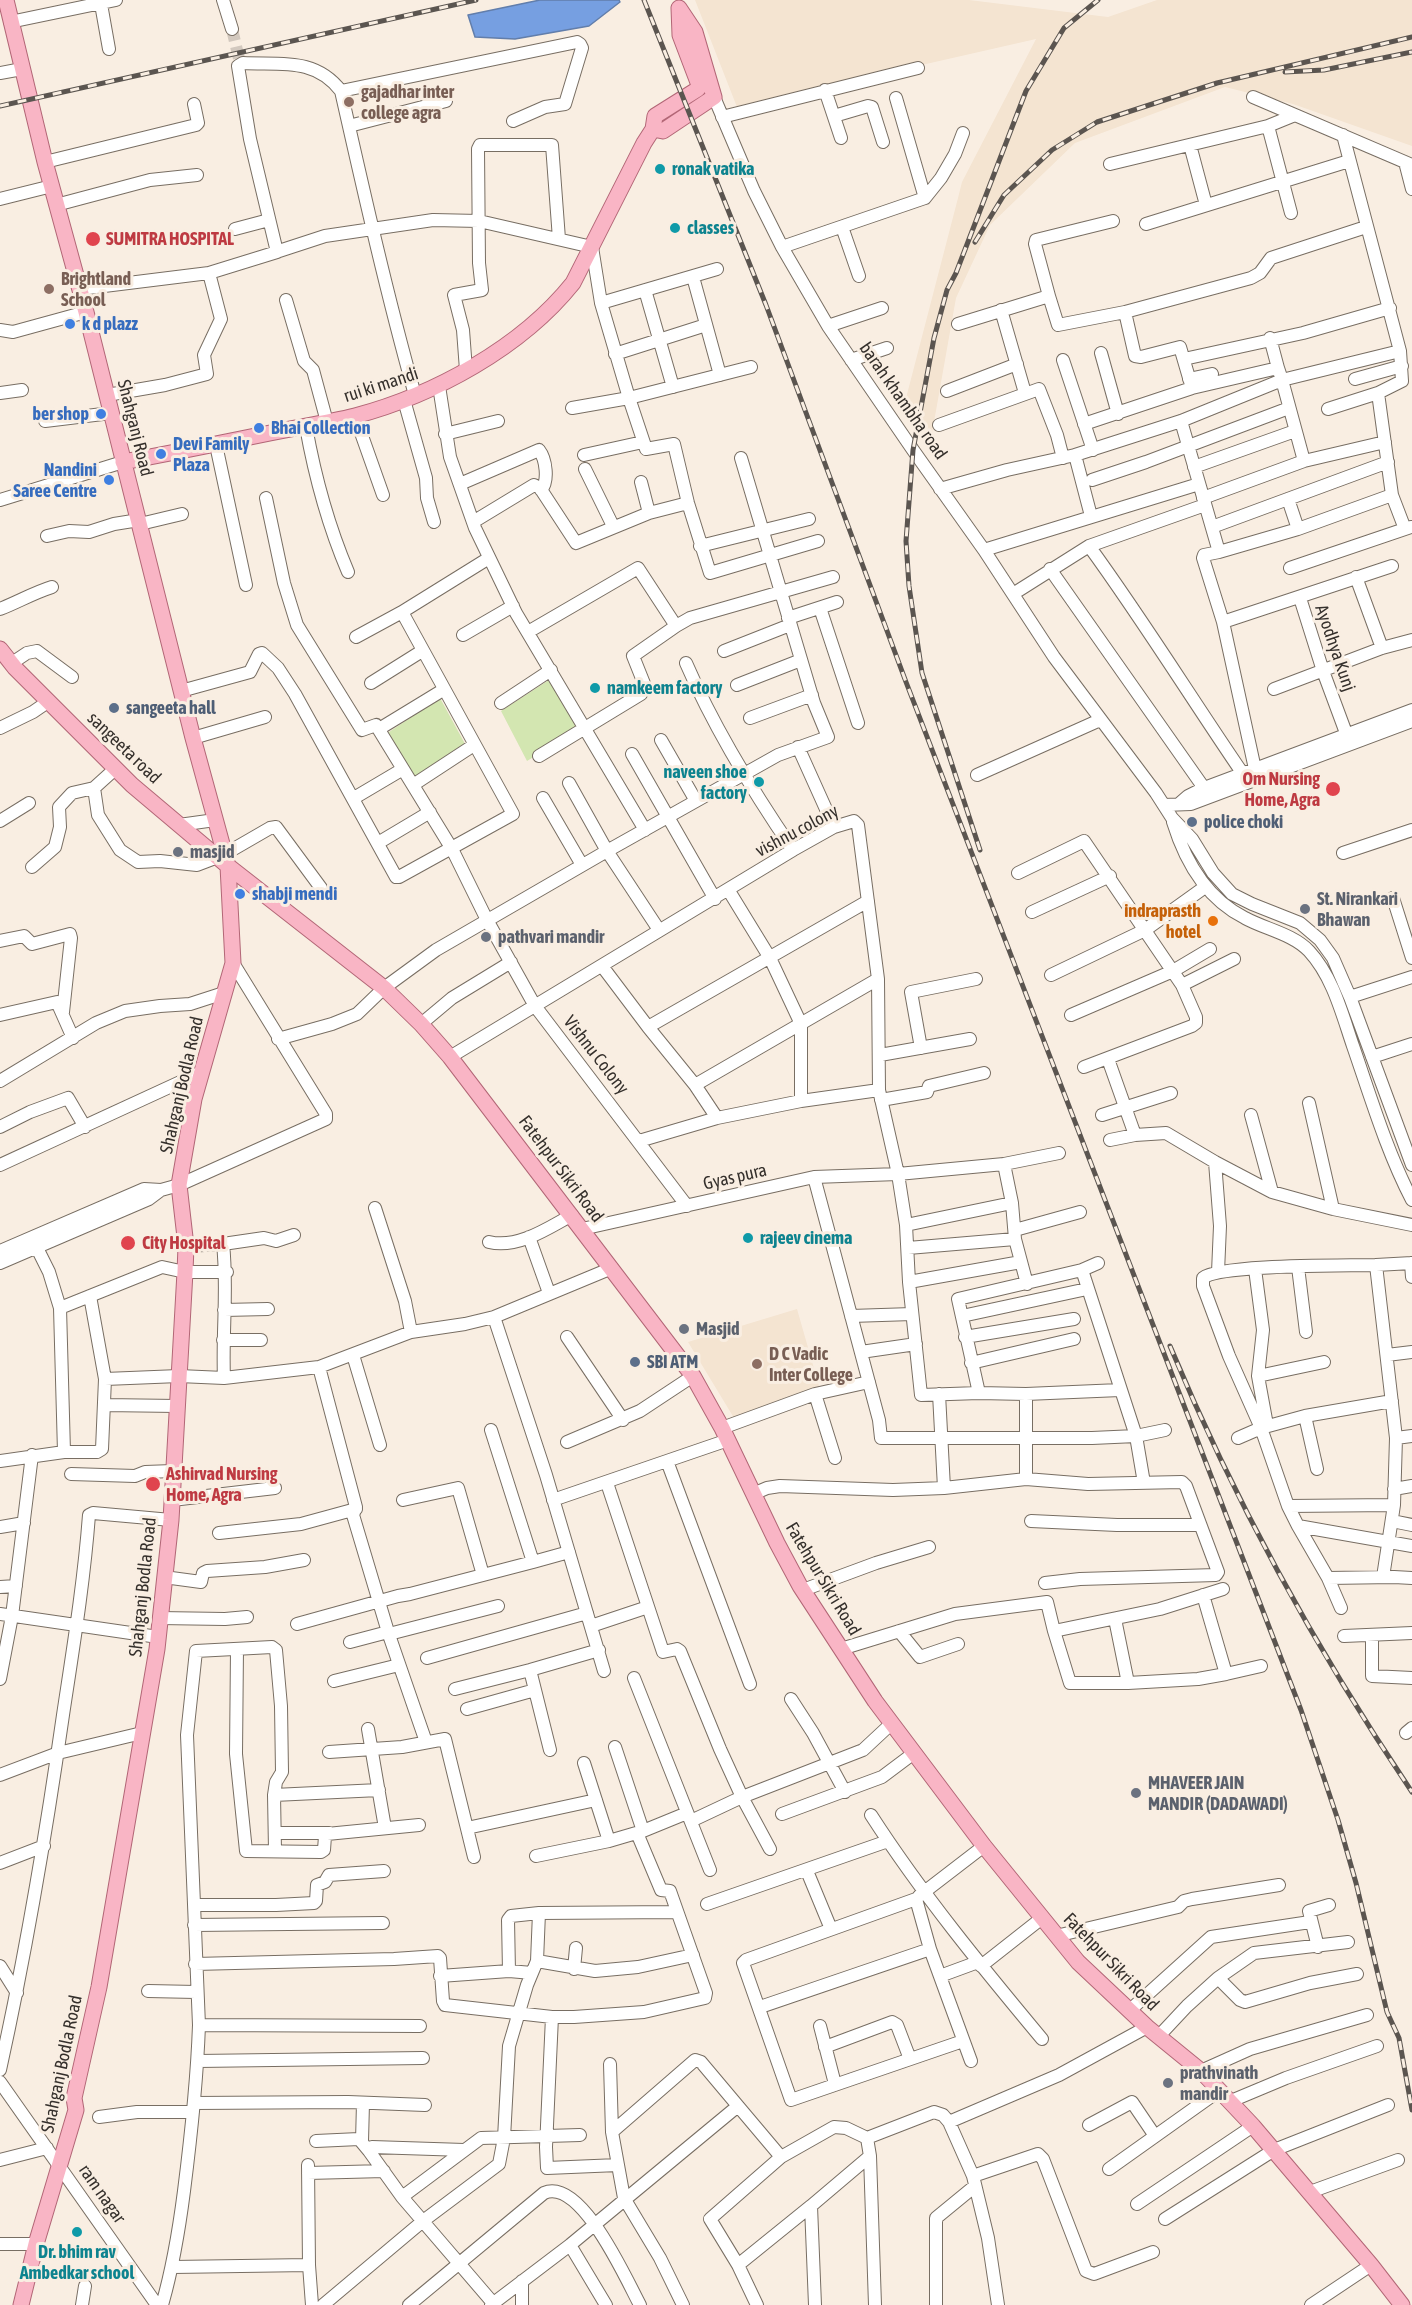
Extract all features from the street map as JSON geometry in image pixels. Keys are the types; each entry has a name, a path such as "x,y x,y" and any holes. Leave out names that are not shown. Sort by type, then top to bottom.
{"main road":[{"name":"Shahganj Road","path":"6,0 51,186 140,522 224,859"},
{"path":"677,4 694,32 714,97 663,130 653,129 654,116 698,89 699,85 681,35 677,4"},
{"name":"rui ki mandi","path":"123,462 355,416 439,386 465,370 515,338 558,302 573,283 653,129"},
{"name":"sangeeta road","path":"0,649 115,769 179,825 224,859"},
{"name":"Shahganj Bodla Road","path":"53,2156 67,2104 74,2098 99,1987 158,1637 171,1520 186,1272 186,1246 179,1185 194,1099 233,963 224,859"},
{"name":"Fatehpur Sikri Road","path":"224,859 384,988 421,1024 450,1057 693,1376 725,1434 777,1543 803,1590 875,1701 984,1846 1078,1962 1129,2011 1201,2071 1254,2126 1402,2305"},
{"path":"16,2305 53,2156"},
{"path":"21,2305 53,2156"}],"street":[{"path":"10,22 116,0"},
{"path":"223,0 232,29"},
{"path":"101,4 109,49"},
{"path":"341,91 577,42 580,44 582,48 565,104 545,107 513,121"},
{"path":"276,252 250,139 238,66 243,63 304,65 313,68 341,91 372,229 383,264 388,300 426,478 427,498 434,522"},
{"path":"722,117 918,68"},
{"path":"0,73 22,69"},
{"path":"825,90 841,138"},
{"name":"barah khambha road","path":"714,97 754,191 782,248 828,326 984,550 1054,657 1172,818 1192,839 1213,873 1232,894 1300,923 1320,940 1333,958 1409,1151 1412,1165"},
{"path":"1253,97 1408,164 1412,189"},
{"path":"896,98 925,198"},
{"path":"349,126 446,101"},
{"path":"45,162 195,126 198,123 194,104"},
{"path":"834,116 868,106 872,107 883,142"},
{"path":"1110,164 1268,126 1295,115"},
{"path":"1268,126 1291,213"},
{"path":"782,248 925,198 941,178 955,154 963,133"},
{"path":"1328,409 1378,393 1401,383 1403,379 1400,351 1390,308 1366,227 1343,135"},
{"path":"465,370 462,330 454,295 482,290 479,262 478,147 552,145 559,239"},
{"path":"1190,145 1206,205"},
{"path":"1146,224 1350,160"},
{"path":"56,205 150,180 197,175"},
{"path":"0,199 51,186"},
{"path":"235,229 269,220"},
{"path":"80,289 209,273 325,236 433,220 479,221 592,247 601,303 643,442 647,449 674,444 688,503 710,573 818,541"},
{"path":"1113,221 1034,241 1058,325 1125,312 1251,278 1262,271 1271,258 1366,227"},
{"path":"842,227 859,276"},
{"path":"601,303 717,269"},
{"path":"107,395 165,385 207,374 204,355 221,320 209,273"},
{"path":"693,277 720,375"},
{"path":"645,290 673,387"},
{"path":"958,324 1049,296"},
{"path":"286,300 304,361 313,370 327,422"},
{"path":"828,326 882,308"},
{"path":"1184,359 1270,338 1303,333 1390,308"},
{"path":"1001,310 1025,393"},
{"path":"0,330 13,332 86,312"},
{"path":"1125,312 1135,356 1141,357 1178,346 1191,383"},
{"path":"615,354 659,338 706,325"},
{"path":"1270,338 1304,461"},
{"path":"850,360 887,348"},
{"path":"1191,383 1280,374 1400,351 1412,356"},
{"path":"1101,352 1118,414"},
{"path":"1064,360 1093,450"},
{"path":"947,391 1017,363"},
{"path":"1355,379 1402,366"},
{"path":"572,408 629,398 751,367"},
{"path":"1084,424 1118,414 1212,374"},
{"path":"940,489 1007,470 1069,457 1181,421 1280,374"},
{"path":"439,386 450,457 473,522 489,558 513,606 645,831"},
{"path":"939,425 1036,389 1040,391 1057,435 1069,457 1091,516"},
{"path":"0,393 22,390"},
{"path":"1290,568 1408,528 1392,495 1378,393"},
{"path":"1092,480 1188,447 1289,408"},
{"path":"45,422 111,413"},
{"path":"355,416 383,495"},
{"path":"446,434 498,421"},
{"path":"1181,421 1219,552"},
{"path":"306,427 314,474 348,572"},
{"path":"1194,467 1295,431"},
{"path":"584,455 643,442"},
{"path":"1013,594 1050,568 1089,546 1304,461 1385,442"},
{"path":"216,445 246,585"},
{"path":"460,484 539,450 542,454 547,481 541,490"},
{"path":"278,1039 332,1024 357,1014 384,988 436,950 778,755 828,736 812,695 789,622 741,458"},
{"name":"rui ki mandi","path":"0,500 123,462"},
{"path":"1212,528 1388,462"},
{"path":"585,469 613,526"},
{"path":"641,483 649,513"},
{"path":"984,550 1199,484"},
{"path":"473,522 534,485 541,490 576,543 649,513 688,503"},
{"path":"1255,769 1223,622 1204,555 1298,529 1392,495"},
{"path":"266,498 284,583 300,631 362,730 375,725 379,729 443,690"},
{"path":"1288,499 1298,529"},
{"path":"47,536 69,531 89,532 114,524 140,522 182,514"},
{"path":"700,546 809,519"},
{"path":"1089,546 1137,611 1153,641 1243,774"},
{"path":"356,637 402,612 489,558"},
{"name":"Ayodhya Kunj","path":"1346,733 1300,598 1392,566"},
{"path":"528,632 638,568 676,626"},
{"path":"1050,568 1204,788"},
{"path":"539,756 641,694 645,686 633,656 676,626 690,618 833,577"},
{"path":"1356,577 1382,648"},
{"path":"0,609 28,598 35,592 52,587"},
{"path":"1223,622 1300,598"},
{"path":"724,651 837,602"},
{"path":"463,635 513,606"},
{"path":"820,608 858,723"},
{"path":"181,691 250,672 259,654 262,653 278,668 354,798 397,878 513,814 402,612"},
{"path":"1274,689 1382,648 1412,640"},
{"path":"12,663 31,651 40,651 72,677"},
{"path":"371,683 422,651"},
{"path":"737,685 801,660"},
{"path":"686,663 707,710 742,776 793,850"},
{"path":"501,703 551,670"},
{"path":"750,718 812,695"},
{"path":"0,728 33,712 49,701"},
{"path":"1180,803 1204,788 1412,710"},
{"path":"193,738 265,717"},
{"path":"977,775 1100,720"},
{"path":"1164,805 1191,804 1412,721"},
{"name":"Vishnu Colony","path":"379,729 452,849 487,920 535,1006 687,1206"},
{"path":"660,740 696,801"},
{"path":"413,786 474,745"},
{"path":"798,747 834,828"},
{"path":"632,754 715,899"},
{"path":"32,867 55,847 60,827 58,807 72,793 94,788 115,769"},
{"path":"354,798 403,769"},
{"path":"569,783 607,851 659,930"},
{"path":"94,788 98,815 120,849 138,862 160,861 196,865 224,859 270,828 276,827 321,888"},
{"path":"543,798 582,865"},
{"path":"0,821 29,803"},
{"path":"378,843 430,812"},
{"name":"barah khambha road","path":"1172,818 1180,846 1205,887 1222,904 1244,918 1307,949 1321,965 1337,999 1376,1112 1412,1200"},
{"path":"179,825 215,820"},
{"name":"vishnu colony","path":"450,1057 659,930 729,891 793,850 851,821 858,825 878,979 880,1095 898,1174 906,1225 909,1282 921,1395 939,1394"},
{"path":"1343,853 1412,830"},
{"path":"1018,873 1081,841 1086,843 1182,985 1196,1017 1196,1023 1192,1026 1084,1067"},
{"path":"1032,912 1110,876"},
{"path":"1051,975 1145,930 1205,887"},
{"path":"729,891 770,958 801,1024 801,1101"},
{"path":"1393,898 1412,958"},
{"path":"648,1027 868,901"},
{"path":"0,941 24,936 32,944 70,934 63,1012"},
{"path":"1071,1015 1173,971 1210,949"},
{"path":"1182,985 1234,959"},
{"path":"0,1251 144,1189 160,1190 179,1185 326,1119 326,1114 233,963"},
{"path":"421,1024 452,998 511,963"},
{"path":"602,966 695,1085 717,1118"},
{"path":"1350,997 1412,977"},
{"path":"695,1085 878,979"},
{"path":"921,1048 911,992 976,979"},
{"path":"0,1081 96,1023 125,1011 190,1004 225,993"},
{"path":"0,1015 56,1002 63,1012 73,1038"},
{"path":"880,1055 970,1039"},
{"path":"1372,1058 1412,1044"},
{"path":"1108,1059 1135,1135"},
{"path":"0,1166 202,1072"},
{"path":"639,1141 717,1118 801,1101 927,1092 929,1086 984,1073"},
{"path":"1102,1115 1171,1093"},
{"path":"0,1127 64,1098 70,1100 85,1127"},
{"path":"1309,1102 1333,1209"},
{"path":"1251,1115 1272,1192"},
{"path":"1110,1140 1135,1135 1162,1133 1171,1135 1215,1162 1272,1192 1333,1209 1412,1225"},
{"name":"Gyas pura","path":"582,1229 814,1177 898,1174 1004,1164 1059,1153"},
{"path":"1215,1162 1220,1226 1218,1272"},
{"path":"1004,1164 1012,1203 1015,1234 1027,1284"},
{"path":"814,1177 879,1420 881,1438 940,1440 1136,1436 1165,1430"},
{"path":"0,1263 148,1199 160,1190"},
{"path":"906,1225 1012,1203"},
{"path":"375,1208 405,1301 411,1332"},
{"path":"908,1248 1015,1234 1080,1212"},
{"path":"489,1242 504,1244 529,1237 572,1215"},
{"path":"186,1246 224,1244 264,1238 276,1241 294,1235"},
{"path":"529,1237 549,1293"},
{"path":"224,1244 226,1272 224,1378"},
{"path":"37,1248 49,1272 60,1308 64,1452"},
{"path":"909,1282 1021,1262"},
{"path":"979,1393 965,1336 959,1298 1027,1284 1082,1270 1098,1263"},
{"path":"1341,1608 1328,1578 1288,1506 1264,1427 1229,1356 1203,1286 1203,1278 1218,1272 1255,1269 1411,1263 1412,1277"},
{"path":"1376,1265 1396,1438 1394,1505 1383,1577"},
{"path":"60,1308 162,1267 186,1272 226,1272"},
{"path":"1298,1267 1306,1332"},
{"path":"105,1379 179,1376 224,1378 320,1367 411,1332 494,1317 612,1268"},
{"path":"1255,1269 1263,1330 1258,1376 1264,1427"},
{"path":"1082,1270 1136,1436 1144,1483"},
{"path":"962,1316 1087,1288"},
{"path":"0,1461 64,1452 97,1452 102,1449 105,1379 90,1296"},
{"path":"224,1310 268,1309"},
{"path":"851,1316 912,1314"},
{"path":"494,1317 553,1500 604,1671"},
{"path":"965,1336 1074,1319"},
{"path":"567,1337 623,1420"},
{"path":"971,1363 1074,1339"},
{"path":"223,1340 261,1340"},
{"path":"861,1352 916,1344"},
{"path":"1387,1355 1412,1352"},
{"path":"353,1355 380,1445"},
{"path":"1258,1376 1324,1362"},
{"path":"320,1367 356,1509 353,1515 399,1665 426,1742"},
{"path":"567,1442 623,1420 693,1376"},
{"path":"553,1500 667,1461 815,1394 869,1382"},
{"path":"944,1488 939,1394 1026,1394 1120,1390"},
{"path":"815,1394 835,1458"},
{"path":"1026,1394 1026,1479"},
{"path":"1238,1438 1264,1427 1305,1416 1392,1401"},
{"path":"104,1406 177,1406"},
{"path":"1305,1416 1317,1469"},
{"path":"491,1430 533,1562"},
{"path":"1396,1438 1412,1436"},
{"path":"0,1679 6,1615 16,1586 32,1455"},
{"path":"667,1461 750,1684"},
{"path":"71,1474 135,1476 145,1472 173,1471"},
{"path":"753,1494 780,1486 893,1490 944,1488 1026,1479 1088,1484 1182,1482 1186,1486 1218,1572 1216,1575 1080,1579 1045,1583"},
{"path":"607,1483 663,1652 677,1649 681,1653 741,1797 770,1850"},
{"path":"1394,1489 1412,1486"},
{"path":"172,1500 275,1488"},
{"path":"403,1500 458,1488 483,1575"},
{"path":"1288,1506 1394,1505"},
{"path":"219,1533 301,1524 356,1509"},
{"path":"0,2070 17,1994 44,1846 91,1514 171,1520"},
{"path":"1031,1521 1117,1525 1200,1525"},
{"path":"1392,1521 1412,1525"},
{"path":"0,1527 24,1523"},
{"path":"1298,1526 1412,1546"},
{"path":"803,1590 876,1563 929,1547"},
{"path":"297,1624 569,1552"},
{"path":"164,1577 201,1582 203,1573 207,1571 266,1567 304,1560"},
{"path":"1328,1578 1412,1578"},
{"path":"0,1587 16,1586"},
{"path":"1054,1631 1160,1609 1223,1589"},
{"path":"1203,1595 1226,1674"},
{"path":"841,1649 955,1614 1047,1602 1070,1683 1128,1683 1198,1679 1261,1666"},
{"path":"350,1642 498,1606"},
{"path":"427,1658 648,1606"},
{"path":"6,1615 158,1637"},
{"path":"159,1618 247,1617"},
{"path":"1115,1619 1128,1683"},
{"path":"899,1631 920,1657 958,1644"},
{"path":"1344,1636 1412,1633"},
{"path":"1372,1635 1372,1676 1412,1678"},
{"path":"162,2305 173,2267 198,2061 199,2025 187,1736 196,1651 272,1647 276,1650 281,1706 282,1772 276,1782 274,1795 275,1850"},
{"path":"237,1648 237,1754 244,1848 248,1851 321,1852 324,1850 325,1836 329,1833"},
{"path":"455,1689 599,1650"},
{"path":"334,1681 399,1665"},
{"path":"530,1670 550,1750"},
{"path":"634,1678 710,1870"},
{"path":"467,1709 535,1690"},
{"path":"791,1699 813,1732 828,1764 845,1792"},
{"path":"536,1856 609,1842 689,1817 863,1750 892,1723"},
{"path":"368,1729 385,1828"},
{"path":"0,1774 58,1753 142,1733"},
{"path":"329,1752 402,1747 442,1738 446,1740 474,1857"},
{"path":"195,1964 438,1956 445,2005 552,2017 621,2015 705,1998 706,1994 693,1955 669,1890 661,1890 640,1832 615,1747"},
{"path":"782,1814 882,1777 914,1753"},
{"path":"584,1762 609,1842"},
{"path":"274,1795 379,1790"},
{"path":"467,1828 596,1800"},
{"path":"871,1815 920,1895 1042,2039"},
{"path":"275,1833 329,1833 419,1825"},
{"path":"707,1904 888,1841"},
{"path":"0,1863 44,1846"},
{"path":"963,2041 791,2100 744,1962 920,1895 984,1846"},
{"path":"194,1905 314,1903 317,1885 325,1882 329,1875 384,1871"},
{"path":"807,1871 831,1929"},
{"path":"1056,1936 1178,1907 1192,1899 1279,1885"},
{"path":"920,1895 930,1949 971,2061"},
{"path":"1318,1947 1310,1922 1309,1910 1329,1905"},
{"path":"509,1971 508,1918 539,1913 677,1912"},
{"path":"323,2305 423,2221 499,2164 504,2138 509,2046 537,1961 539,1913"},
{"path":"940,1976 980,1964 1042,1918"},
{"path":"1129,2011 1211,1937 1310,1922"},
{"path":"194,1925 383,1923"},
{"path":"949,2122 1153,2032 1218,1978 1254,1953 1348,1942"},
{"path":"574,1969 576,1948"},
{"path":"760,2007 930,1949"},
{"path":"537,1961 574,1969 612,1971 693,1955"},
{"path":"0,1966 17,1994"},
{"path":"440,1976 509,1971 532,1973"},
{"path":"1218,1978 1240,2000 1245,2002 1310,1983 1357,1974"},
{"path":"148,1991 196,1992"},
{"path":"1201,2071 1250,2049 1367,2015"},
{"path":"552,2017 546,2138 548,2169 618,2165"},
{"path":"825,2047 892,2022 897,2025 910,2059"},
{"path":"199,2025 420,2026"},
{"path":"820,2025 836,2084"},
{"path":"1109,2169 1155,2136 1225,2096 1286,2078 1377,2046"},
{"path":"198,2061 423,2058"},
{"path":"612,2132 695,2060 701,2062 781,2157"},
{"path":"610,2064 612,2132 624,2198 660,2258 683,2305"},
{"name":"ram nagar","path":"0,2082 157,2305"},
{"path":"1089,2125 1132,2102 1155,2136"},
{"path":"363,2103 366,2146"},
{"path":"99,2117 193,2108 363,2103 425,2105"},
{"path":"1165,2219 1274,2150 1388,2105"},
{"path":"316,2141 359,2139 402,2197 492,2304 570,2245 738,2106"},
{"path":"757,2305 738,2265 710,2218 781,2157 834,2127 846,2128 867,2138 934,2112 943,2115 949,2122 974,2181 988,2238 998,2305"},
{"path":"1137,2204 1254,2126"},
{"path":"402,2197 482,2138 546,2138 580,2135"},
{"path":"867,2138 870,2156 875,2305"},
{"path":"366,2146 464,2150"},
{"path":"936,2305 936,2218 974,2181 1038,2154 1043,2159 1086,2271 1094,2274 1153,2252"},
{"path":"0,2160 53,2156"},
{"path":"738,2265 870,2156"},
{"path":"1310,2192 1398,2160"},
{"path":"312,2305 309,2265 308,2169 384,2171"},
{"path":"409,2305 548,2191 561,2193 582,2207 596,2223 640,2305"},
{"path":"811,2206 815,2305"},
{"path":"0,2244 30,2244"},
{"path":"570,2245 606,2305"},
{"path":"173,2267 309,2265"},
{"path":"1311,2305 1371,2265"},
{"path":"522,2281 522,2305"},
{"path":"82,2305 85,2286"}],"shaded area":[{"path":"695,0 969,0 1108,17 1157,0 1412,0 1412,146 1293,104 1225,87 1075,143 990,225 956,298 929,450 905,402 962,182 1036,39 737,107"},
{"name":"D C Vadic Inter College","path":"797,1309 819,1386 734,1418 688,1342"}],"green space":[{"path":"549,680 579,729 527,761 501,711"},
{"path":"440,698 470,753 420,786 386,734"}],"water":[{"path":"540,0 619,0 620,2 589,26 515,39 475,37 468,15"}],"tunnel":[{"path":"232,29 240,63"}],"railway":[{"path":"0,106 476,0"},
{"path":"644,0 766,305 906,682 1301,1710 1338,1820 1356,1883 1387,2012 1399,2038 1412,2110"},
{"path":"980,850 922,673 909,586 906,541 913,450 934,338 947,290 956,273 1026,91 1064,28 1098,0"},
{"path":"975,242 1004,195 1052,150 1097,122 1217,83 1412,37"},
{"path":"1285,72 1324,70 1412,52"},
{"path":"1170,1346 1222,1462 1280,1575 1343,1685 1412,1792"}],"place":[{"name":"gajadhar inter college agra","path":"349,102"},
{"name":"ronak vatika","path":"660,169"},
{"name":"classes","path":"675,228"},
{"name":"SUMITRA HOSPITAL","path":"93,239"},
{"name":"Brightland School","path":"49,289"},
{"name":"k d plazz","path":"70,324"},
{"name":"ber shop","path":"101,414"},
{"name":"Bhai Collection","path":"259,428"},
{"name":"Devi Family Plaza","path":"161,454"},
{"name":"Nandini Saree Centre","path":"109,480"},
{"name":"namkeem factory","path":"595,688"},
{"name":"sangeeta hall","path":"114,708"},
{"name":"naveen shoe factory","path":"759,782"},
{"name":"Om Nursing Home, Agra","path":"1333,789"},
{"name":"police choki","path":"1192,822"},
{"name":"masjid","path":"178,852"},
{"name":"shabji mendi","path":"240,894"},
{"name":"St. Nirankari Bhawan","path":"1305,909"},
{"name":"indraprasth hotel","path":"1213,921"},
{"name":"pathvari mandir","path":"486,937"},
{"name":"rajeev cinema","path":"748,1238"},
{"name":"City Hospital","path":"128,1243"},
{"name":"Masjid","path":"684,1329"},
{"name":"SBI ATM","path":"635,1362"},
{"name":"D C Vadic Inter College","path":"757,1364"},
{"name":"Ashirvad Nursing Home, Agra","path":"153,1484"},
{"name":"MHAVEER JAIN MANDIR (DADAWADI)","path":"1136,1793"},
{"name":"prathvinath mandir","path":"1168,2083"},
{"name":"Dr. bhim rav Ambedkar school","path":"77,2232"}]}
